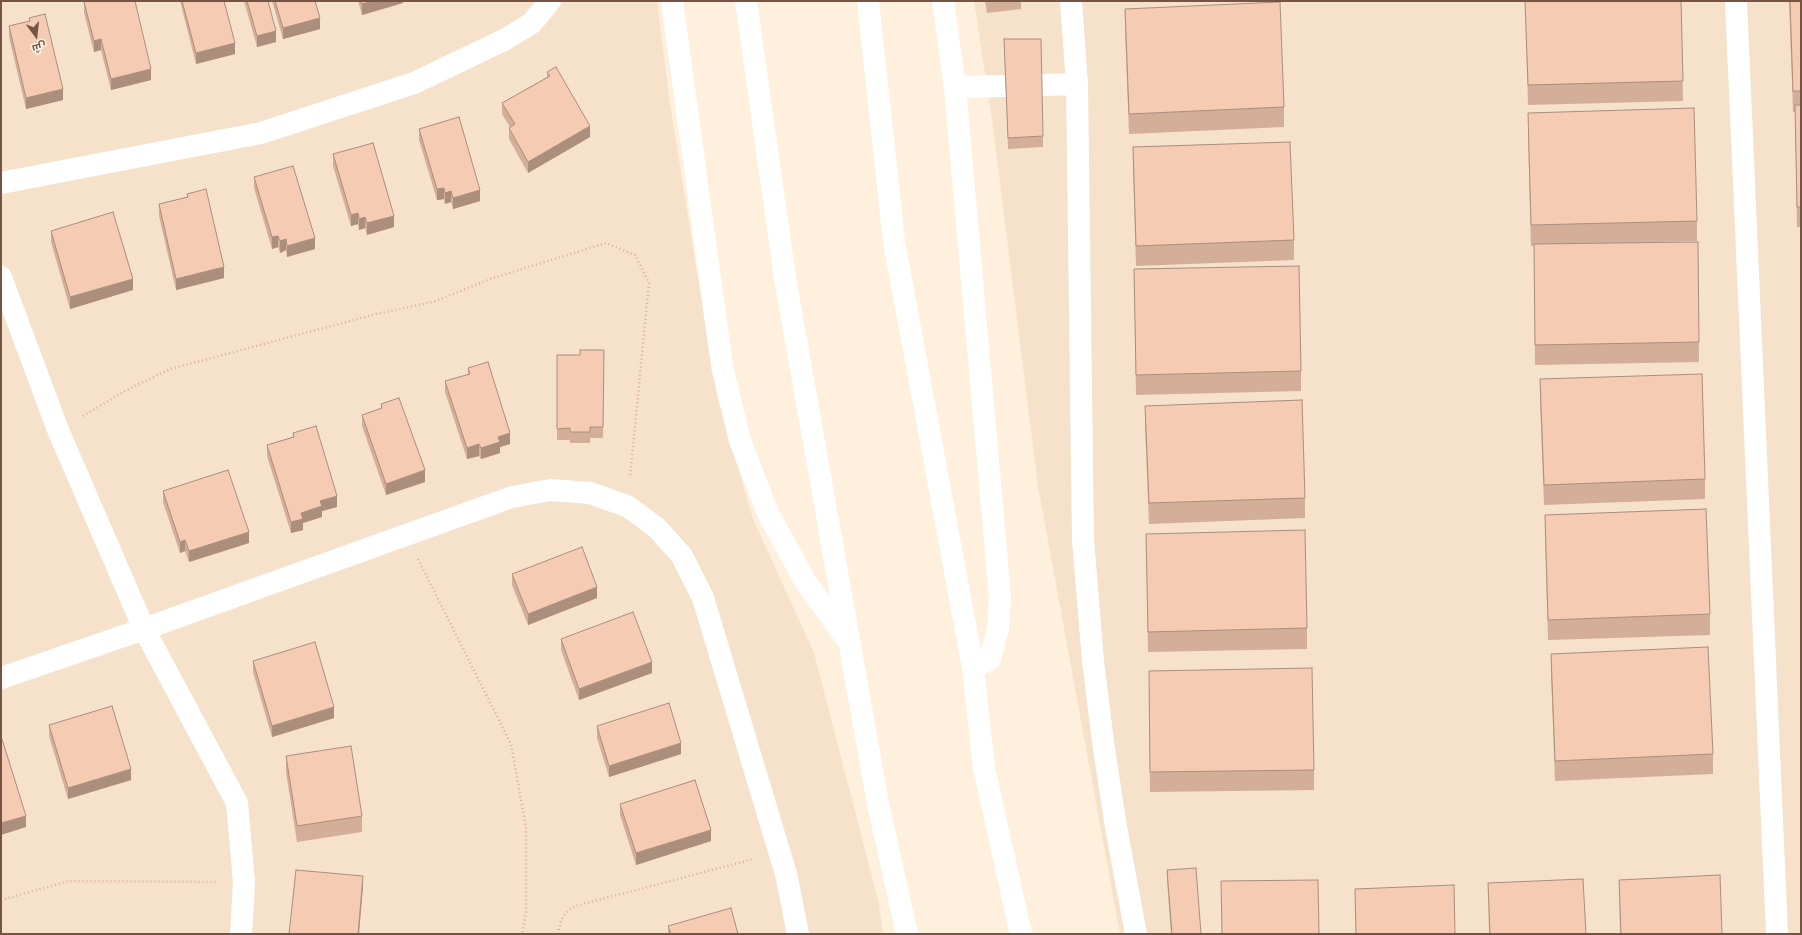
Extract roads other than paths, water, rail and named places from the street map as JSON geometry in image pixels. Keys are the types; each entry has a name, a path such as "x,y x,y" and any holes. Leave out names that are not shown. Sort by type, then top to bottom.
{"street":[{"path":"1,183 261,133 414,83 506,40 532,23 550,1"},
{"path":"672,1 722,366 740,441 768,513 805,581 849,643"},
{"path":"746,1 785,278 878,804 907,934"},
{"path":"868,1 894,242 973,668 984,768 1021,934"},
{"path":"943,1 955,86 1000,597 998,628 990,659 973,668"},
{"path":"1072,1 1077,84 1083,540 1093,661 1104,749 1116,827 1136,934"},
{"path":"1736,1 1777,934"},
{"path":"1042,85 1077,84"},
{"path":"955,86 1006,86"},
{"path":"1,277 58,430 144,629 237,803 244,882 241,934"},
{"path":"1,678 144,629 512,497 550,490 590,493 627,506 657,528 682,556 703,598 779,853 798,934"}]}
